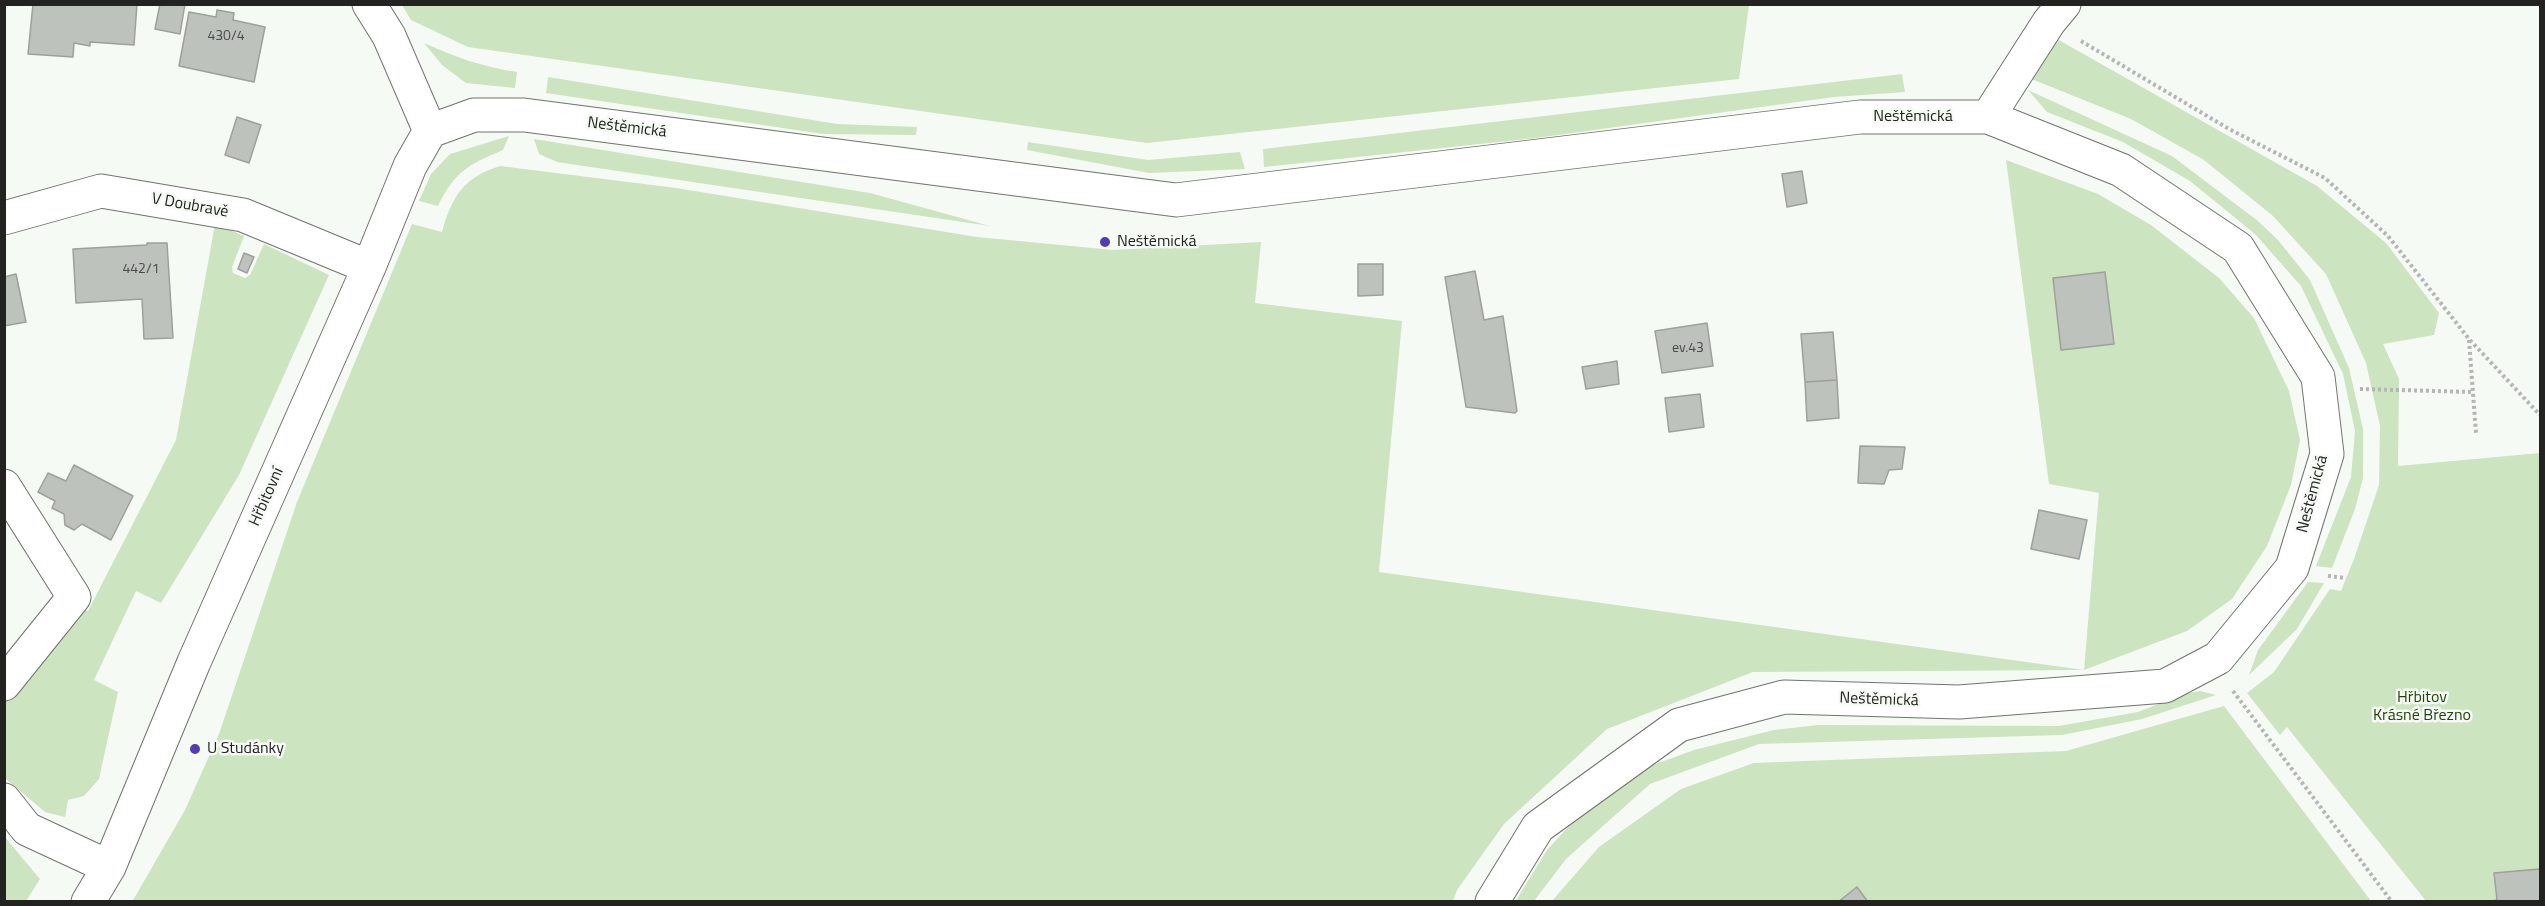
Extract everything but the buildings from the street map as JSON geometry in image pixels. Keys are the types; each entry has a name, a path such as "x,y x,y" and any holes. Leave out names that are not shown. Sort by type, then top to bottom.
{"street":[{"path":"369,4 389,36 430,131"},
{"path":"1988,117 2057,13"},
{"name":"Neštěmická","path":"430,131 474,115 524,115 1176,200 1860,117 1988,117 2121,170 2238,248 2318,377 2326,454 2292,568 2217,658 2165,686 1959,702 1784,697 1679,725 1538,826 1492,902"},
{"name":"Hřbitovní","path":"88,902 109,867 194,662 369,267 410,166 430,131"},
{"name":"V Doubravě","path":"4,218 101,191 243,215 369,267"},
{"path":"4,486 74,597 4,684"},
{"path":"4,800 27,829 109,867"}],"path":[{"path":"2057,13 2229,129 2325,178 2388,236 2469,339 2541,415"},
{"path":"2469,339 2476,433"},
{"path":"2360,389 2473,392"},
{"path":"2334,576 2346,578"},
{"path":"2217,658 2234,692 2392,902"}],"green space":[{"path":"402,5 1749,5 1739,79 1147,143 468,47 411,20"},
{"name":"Hřbitov Krásné Březno","path":"2057,39 2317,186 2386,243 2439,313 2434,335 2383,344 2399,379 2398,466 2540,453 2540,901 2426,901 2287,727 2280,735 2247,693 2274,672 2330,589 2341,591 2354,559 2379,485 2380,426 2366,363 2326,274 2273,216 2204,160 2131,119 2029,78"},
{"path":"424,43 469,61 517,72 515,88 466,83 442,65"},
{"path":"1902,74 1905,92 1834,97 1536,138 1264,167 1263,149"},
{"path":"548,77 837,124 917,127 916,135 823,134 546,93"},
{"path":"2028,90 2172,156 2258,221 2278,240 2310,280 2349,368 2363,429 2363,478 2355,509 2332,568 2316,566 2351,477 2355,431 2343,374 2301,286 2255,234 2190,181 2123,142 2047,112"},
{"path":"509,136 503,150 472,165 457,176 438,206 419,201 431,174 450,154"},
{"path":"534,139 870,193 990,226 557,162 539,154"},
{"path":"1028,142 1148,160 1240,152 1245,169 1149,173 1027,150"},
{"path":"2006,160 2098,194 2151,225 2219,278 2254,318 2289,391 2300,440 2291,485 2267,546 2232,599 2187,631 2084,670 2099,493 2049,484"},
{"path":"500,166 676,188 977,237 1113,250 1261,242 1255,303 1402,321 1379,572 2084,670 1753,672 1607,729 1504,824 1457,890 1453,901 132,902 185,810 219,734 297,502 412,224 442,232 455,198 468,182"},
{"path":"215,224 244,236 232,267 233,273 245,278 250,275 264,244 329,275 239,475 161,603 136,591 94,680 118,692 99,779 84,796 68,800 65,817 45,812 6,779 4,700 65,605 88,611 176,440"},
{"path":"2308,582 2324,583 2297,629 2249,675 2258,650"},
{"path":"2200,691 2216,695 2142,719 2062,735 1759,744 1650,784 1566,859 1534,901 1515,902 1547,850 1569,826 1642,769 1694,750 1774,730 1818,725 2059,726 2138,712 2184,694"},
{"path":"2224,706 2371,901 1868,902 1857,887 1838,902 1551,902 1599,847 1681,789 1754,763 2066,751"},
{"path":"4,836 40,879 26,901 5,901"}],"place":[{"name":"Neštěmická","path":"1105,242"},
{"name":"U Studánky","path":"195,749"}]}
